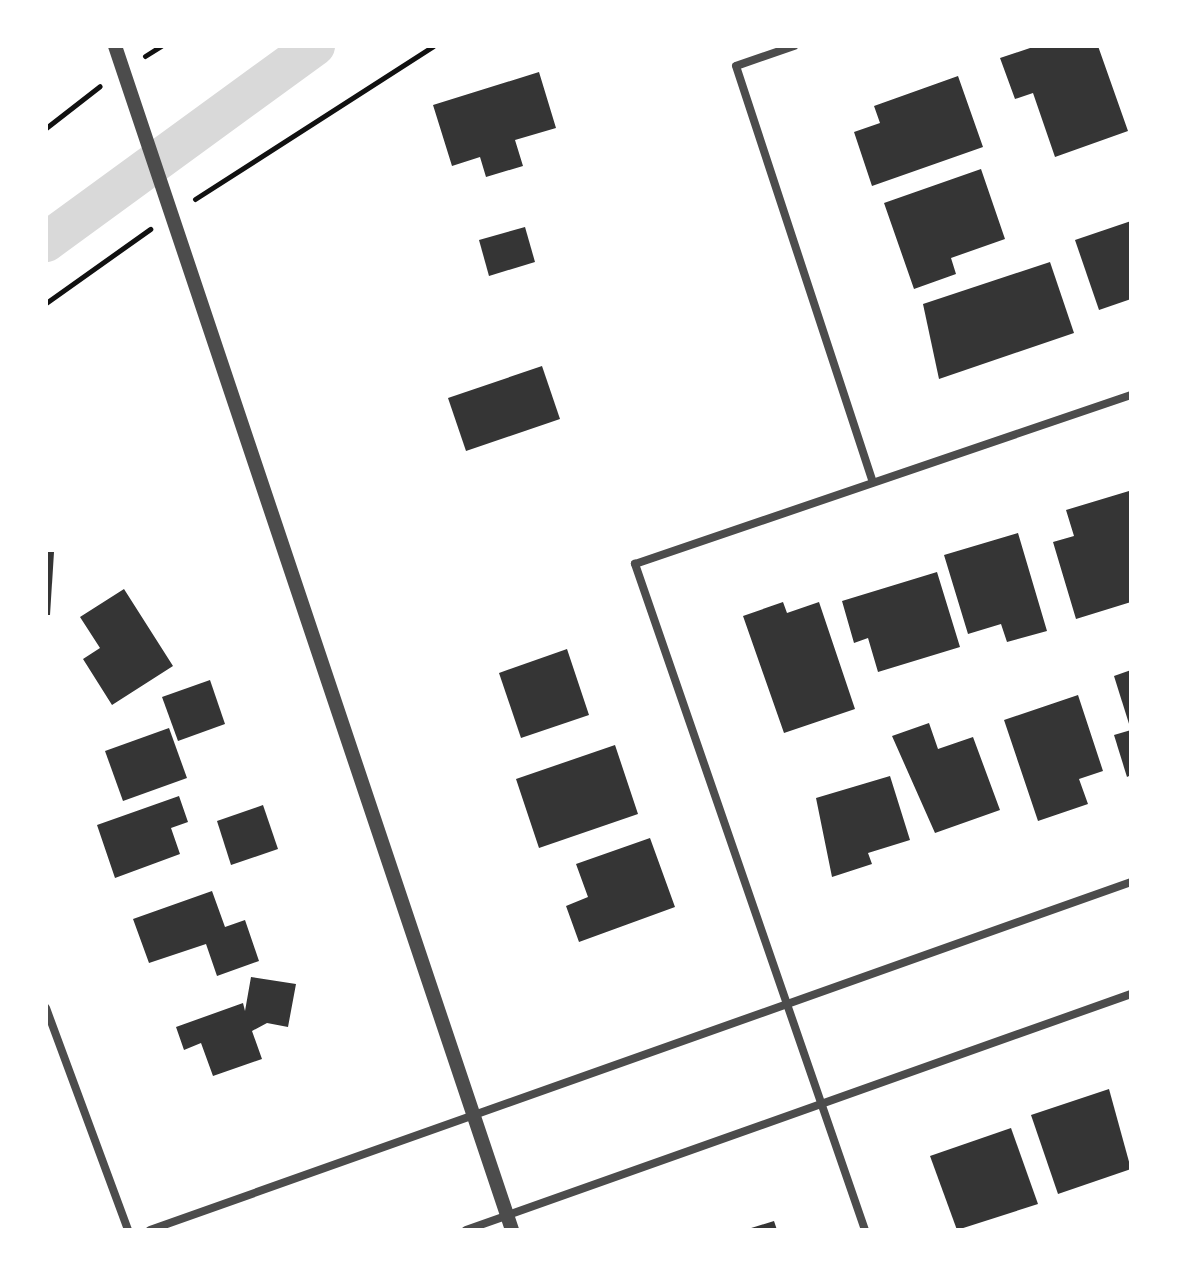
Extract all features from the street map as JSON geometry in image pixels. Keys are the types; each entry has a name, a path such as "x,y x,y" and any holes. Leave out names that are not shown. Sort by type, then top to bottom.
{"street":[{"path":"115,46 510,1223"},
{"path":"794,46 736,66 873,482"},
{"path":"865,1230 635,564 1131,395"},
{"path":"150,1230 1131,882"},
{"path":"466,1230 510,1223 820,1104 1131,994"},
{"path":"46,1008 128,1230"}],"path":[{"path":"46,303 171,213 433,46"},
{"path":"46,128 123,69"}],"building":[{"path":"1036,46 1098,46 1128,131 1055,157 1033,93 1015,99 1000,58"},
{"path":"539,72 556,128 515,140 523,166 486,177 480,157 452,166 433,105"},
{"path":"958,76 983,147 872,186 854,132 880,123 874,106"},
{"path":"981,169 1005,239 951,258 956,274 914,289 884,203"},
{"path":"1131,221 1131,299 1099,310 1075,240"},
{"path":"525,227 535,262 489,276 479,240"},
{"path":"1050,262 1074,333 939,379 923,304"},
{"path":"542,366 560,419 466,451 448,398"},
{"path":"1129,491 1131,602 1076,619 1053,542 1074,536 1066,510"},
{"path":"1018,533 1047,631 1007,642 1001,624 968,634 944,555"},
{"path":"46,552 54,552 50,615 46,615"},
{"path":"937,572 960,647 878,672 868,638 854,643 842,601"},
{"path":"124,589 173,666 112,705 83,659 100,648 80,617"},
{"path":"783,602 787,613 819,602 855,709 784,733 743,616"},
{"path":"567,649 589,715 521,738 499,673"},
{"path":"1131,670 1131,727 1130,727 1114,676"},
{"path":"210,680 225,724 178,741 162,697"},
{"path":"1078,695 1103,771 1079,779 1088,804 1038,821 1004,720"},
{"path":"929,723 938,749 973,737 1000,810 935,833 892,736"},
{"path":"169,728 187,778 123,801 105,751"},
{"path":"1131,730 1131,775 1127,777 1114,735"},
{"path":"615,745 638,814 539,848 516,779"},
{"path":"890,776 910,840 868,853 872,864 832,877 816,798"},
{"path":"179,796 188,822 171,828 180,854 115,878 97,825"},
{"path":"263,805 278,849 231,865 217,821"},
{"path":"650,838 675,907 579,942 566,906 588,897 576,864"},
{"path":"212,891 225,927 245,920 259,961 217,976 206,944 149,963 133,919"},
{"path":"251,977 296,984 288,1027 267,1023 252,1031 262,1059 213,1076 201,1043 184,1050 176,1027 243,1003 245,1011"},
{"path":"1109,1089 1131,1169 1058,1194 1031,1115"},
{"path":"1011,1128 1038,1204 957,1230 930,1156"},
{"path":"774,1221 777,1230 748,1230 748,1229"}],"waterway":[{"path":"46,242 315,46"}]}
